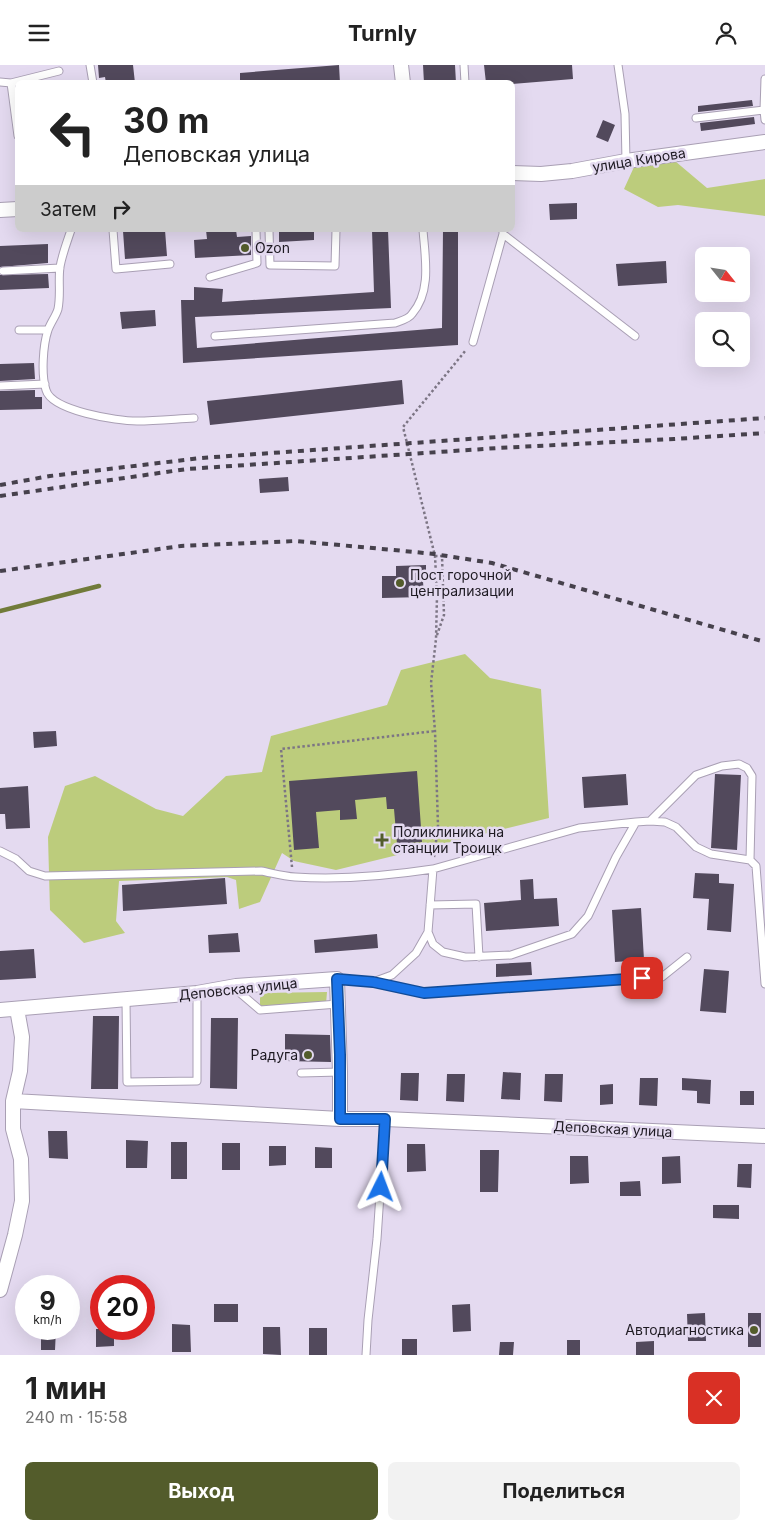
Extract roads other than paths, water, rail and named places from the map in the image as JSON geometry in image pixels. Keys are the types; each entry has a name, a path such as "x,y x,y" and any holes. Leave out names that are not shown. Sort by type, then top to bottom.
{"street":[{"path":"401,65 403,80"},
{"name":"улица Кирова","path":"515,173 541,174 572,171 626,161 765,143"},
{"path":"0,210 15,209"},
{"path":"337,979 340,1119"},
{"name":"Деповская улица","path":"0,1011 197,993 236,987 337,979"},
{"path":"0,1290 22,1201 20,1159 13,1129 13,1101 20,1071 22,1037 16,1009"},
{"name":"Деповская улица","path":"13,1101 340,1119 385,1119 765,1136"}],"lane":[{"path":"90,65 92,80"},
{"path":"464,65 465,80"},
{"path":"618,65 625,114 626,161"},
{"path":"23,80 59,71"},
{"path":"765,79 765,120"},
{"path":"0,82 15,82"},
{"path":"11,83 15,113"},
{"path":"696,118 764,110"},
{"path":"70,232 60,267 61,292 57,310 48,330 43,356 46,392 50,398 67,407 101,417 136,421 194,418"},
{"path":"113,232 116,269 170,264"},
{"path":"210,277 257,263 256,232"},
{"path":"268,232 270,265 335,266 336,232"},
{"path":"215,336 395,323 411,316 421,301 426,275 423,232"},
{"path":"473,342 503,232 635,336"},
{"path":"3,271 60,267"},
{"path":"18,330 48,330"},
{"path":"0,385 45,384"},
{"path":"650,821 696,775 722,766 739,765 747,768 752,776 750,860"},
{"path":"0,851 16,859 29,871 45,876 261,871 293,877 324,878 394,875 433,869 579,828 650,821 665,822 676,827 696,847 711,855 750,860 756,866 765,984"},
{"path":"428,932 433,944 443,952 465,957 511,955 572,934 588,916 616,857 636,822"},
{"path":"373,982 392,975 416,953 428,932 433,869"},
{"path":"430,905 476,904 479,957"},
{"path":"337,979 373,982 424,993 662,977 687,957"},
{"path":"236,987 239,992 260,1010 339,1004"},
{"path":"126,999 127,1082 197,1081 197,993"},
{"path":"302,1073 340,1072"},
{"path":"366,1355 368,1320 378,1239 385,1119"}],"waterway":[{"path":"0,611 99,586"}],"railway":[{"path":"0,485 50,476 201,458 765,418"},
{"path":"0,496 187,469 498,448 765,433"},
{"path":"0,571 181,546 295,541 394,550 492,563 765,642"}],"place":[{"name":"Ozon","path":"245,248"},
{"name":"Пост горочной централизации","path":"400,583"},
{"name":"Поликлиника на станции Троицк","path":"382,840"},
{"name":"Радуга","path":"308,1055"},
{"name":"Автодиагностика","path":"754,1330"}]}
